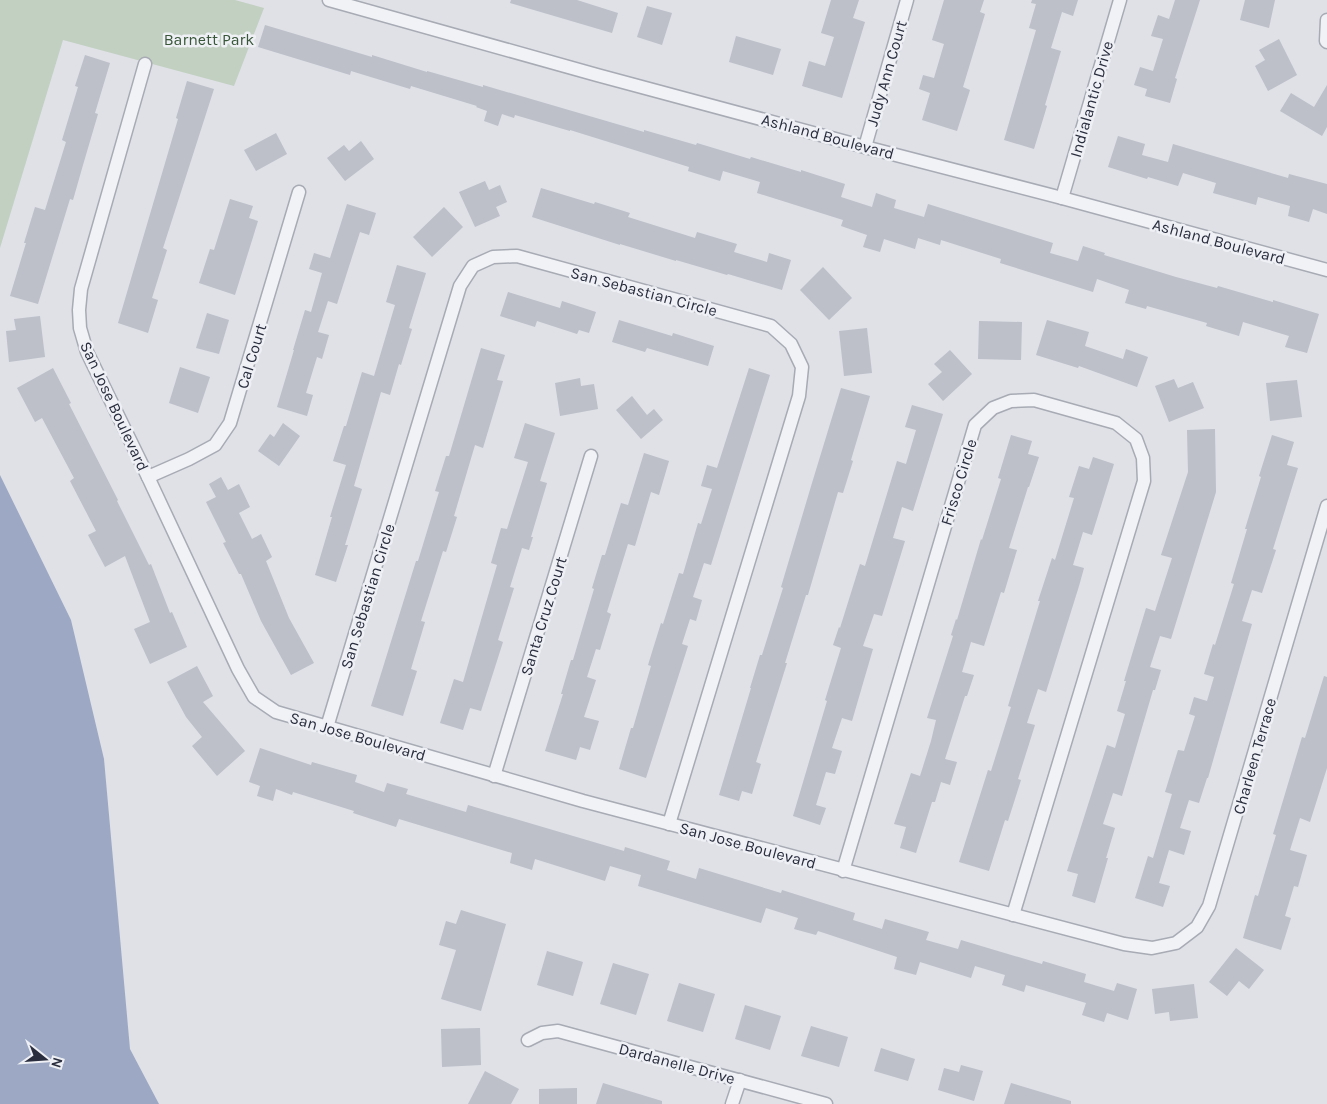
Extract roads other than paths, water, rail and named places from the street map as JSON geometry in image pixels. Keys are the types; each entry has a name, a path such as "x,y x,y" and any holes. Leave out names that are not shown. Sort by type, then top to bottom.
{"street":[{"name":"Ashland Boulevard","path":"329,0 597,75 1327,270"},
{"name":"Judy Ann Court","path":"865,147 908,0"},
{"name":"Indialantic Drive","path":"1062,198 1120,0"},
{"path":"1327,20 1327,42"},
{"name":"San Jose Boulevard","path":"145,64 81,289 78,310 80,328 87,352 238,669 254,697 276,712 583,802 1124,944"},
{"name":"Cal Court","path":"148,478 189,459 215,444 230,424 299,192"},
{"name":"San Sebastian Circle","path":"327,727 460,286 473,266 493,257 517,256 771,326 791,344 802,367 799,396 669,824"},
{"name":"Frisco Circle","path":"843,870 975,425 993,408 1011,401 1034,400 1116,423 1136,439 1143,458 1144,481 1013,915"},
{"name":"Santa Cruz Court","path":"494,776 591,456"},
{"name":"Charleen Terrace","path":"1124,944 1152,948 1176,943 1197,928 1210,906 1327,506"},
{"name":"Dardanelle Drive","path":"528,1040 542,1033 558,1031 826,1104"},
{"path":"732,1104 740,1080"}],"water":[{"path":"0,475 71,620 104,759 130,1049 159,1104 0,1104"}],"park label":[{"name":"Barnett Park","path":"209,39"}]}
